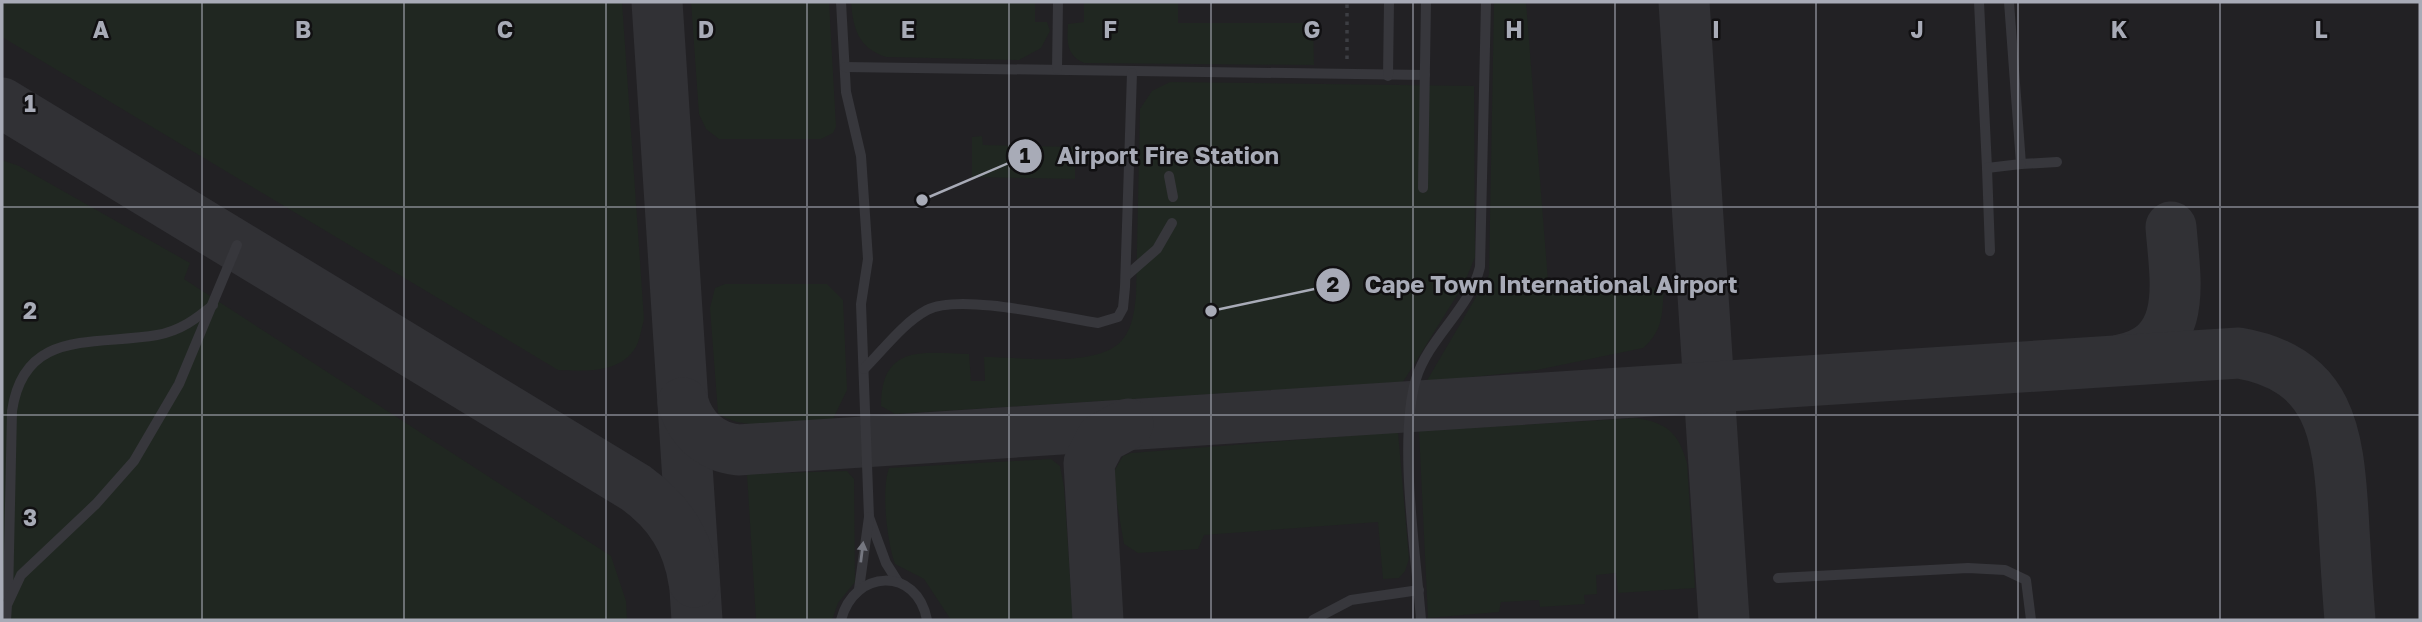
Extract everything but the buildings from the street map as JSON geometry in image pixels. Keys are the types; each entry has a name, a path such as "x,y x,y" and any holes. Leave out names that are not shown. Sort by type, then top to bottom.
{"lane":[{"path":"841,2 846,92 862,156 868,259 861,304 869,517 859,589"},
{"path":"1057,69 1058,2"},
{"path":"1388,76 1389,2"},
{"path":"1423,188 1426,2"},
{"path":"1421,620 1409,425 1420,370 1465,301 1480,267 1486,2"},
{"path":"1979,2 1990,251"},
{"path":"2009,2 2021,164"},
{"path":"845,68 1425,75"},
{"path":"864,369 919,315 942,305 971,303 1098,323 1109,322 1118,317 1123,308 1125,276 1132,73"},
{"path":"1987,167 2057,162"},
{"path":"1169,176 1173,197"},
{"path":"1125,276 1157,249 1172,223"},
{"path":"7,605 21,575 96,504 134,461 179,384 237,245"},
{"path":"6,620 12,411 16,385 33,362 54,348 158,335 186,326 214,304"},
{"path":"869,517 886,563 898,582 918,595 925,605 927,620"},
{"path":"1778,578 1968,568 2005,570 2026,580 2029,586 2031,620"},
{"path":"841,620 847,602 859,589 878,581 898,582"},
{"path":"1313,620 1351,600 1419,590"}],"path":[{"path":"1347,2 1347,76"}],"shaded area":[{"path":"2,2 2420,2 2420,620 2,620"},
{"path":"2,2 622,2 644,319 636,347 621,362 601,369 558,370 2,37"},
{"path":"691,2 829,2 836,127 833,133 821,139 719,139 706,129 699,114"},
{"path":"851,2 1035,2 1035,22 1047,22 1050,31 1041,48 1019,60 886,57 869,48 859,36 853,20"},
{"path":"1084,2 1178,2 1178,23 1313,23 1314,65 1084,63 1071,52 1068,24 1084,22"},
{"path":"1494,2 1526,2 1549,294 1664,287 1662,313 1655,335 1643,348 1537,370 1426,382 1489,275"},
{"path":"1170,82 1474,86 1475,257 1464,284 1403,382 895,414 881,406 888,372 896,362 907,356 920,353 969,354 971,381 985,381 984,357 1034,359 1089,356 1105,352 1122,340 1131,322 1136,296 1140,109 1152,91"},
{"path":"982,136 983,145 1075,147 1075,179 972,177 972,137"},
{"path":"2,160 19,166 190,263 184,279 611,556 626,601 627,620 2,620"},
{"path":"725,284 827,284 843,300 847,390 833,419 807,424 756,425 727,419 718,413 710,308 715,288"},
{"path":"1636,418 1656,423 1670,431 1680,444 1687,463 1695,588 1618,593 1616,573 1596,575 1597,594 1584,595 1585,604 1540,607 1539,600 1501,602 1499,612 1428,618 1419,431"},
{"path":"1398,432 1409,559 1399,578 1383,579 1378,522 1204,535 1198,549 1138,553 1124,544 1112,475 1123,456 1131,453"},
{"path":"1051,459 1060,466 1064,487 1073,620 951,620 924,579 895,564 886,516 885,489 889,468"},
{"path":"847,471 854,479 855,582 838,603 832,620 756,620 747,474"}],"taxiway":[{"path":"657,2 697,620"},
{"path":"1684,2 1724,620"},
{"path":"2,103 636,488 658,507 675,529 687,553 694,582"},
{"path":"2120,360 2142,353 2158,341 2168,326 2175,289 2171,227"},
{"path":"683,403 691,421 710,441 738,450 2239,353 2270,361 2293,374 2311,390 2324,409 2338,457 2350,620"},
{"path":"1098,620 1089,463 1102,438 1128,424"}],"place":[{"name":"Airport Fire Station","path":"922,200"},
{"name":"Cape Town International Airport","path":"1211,311"}]}
